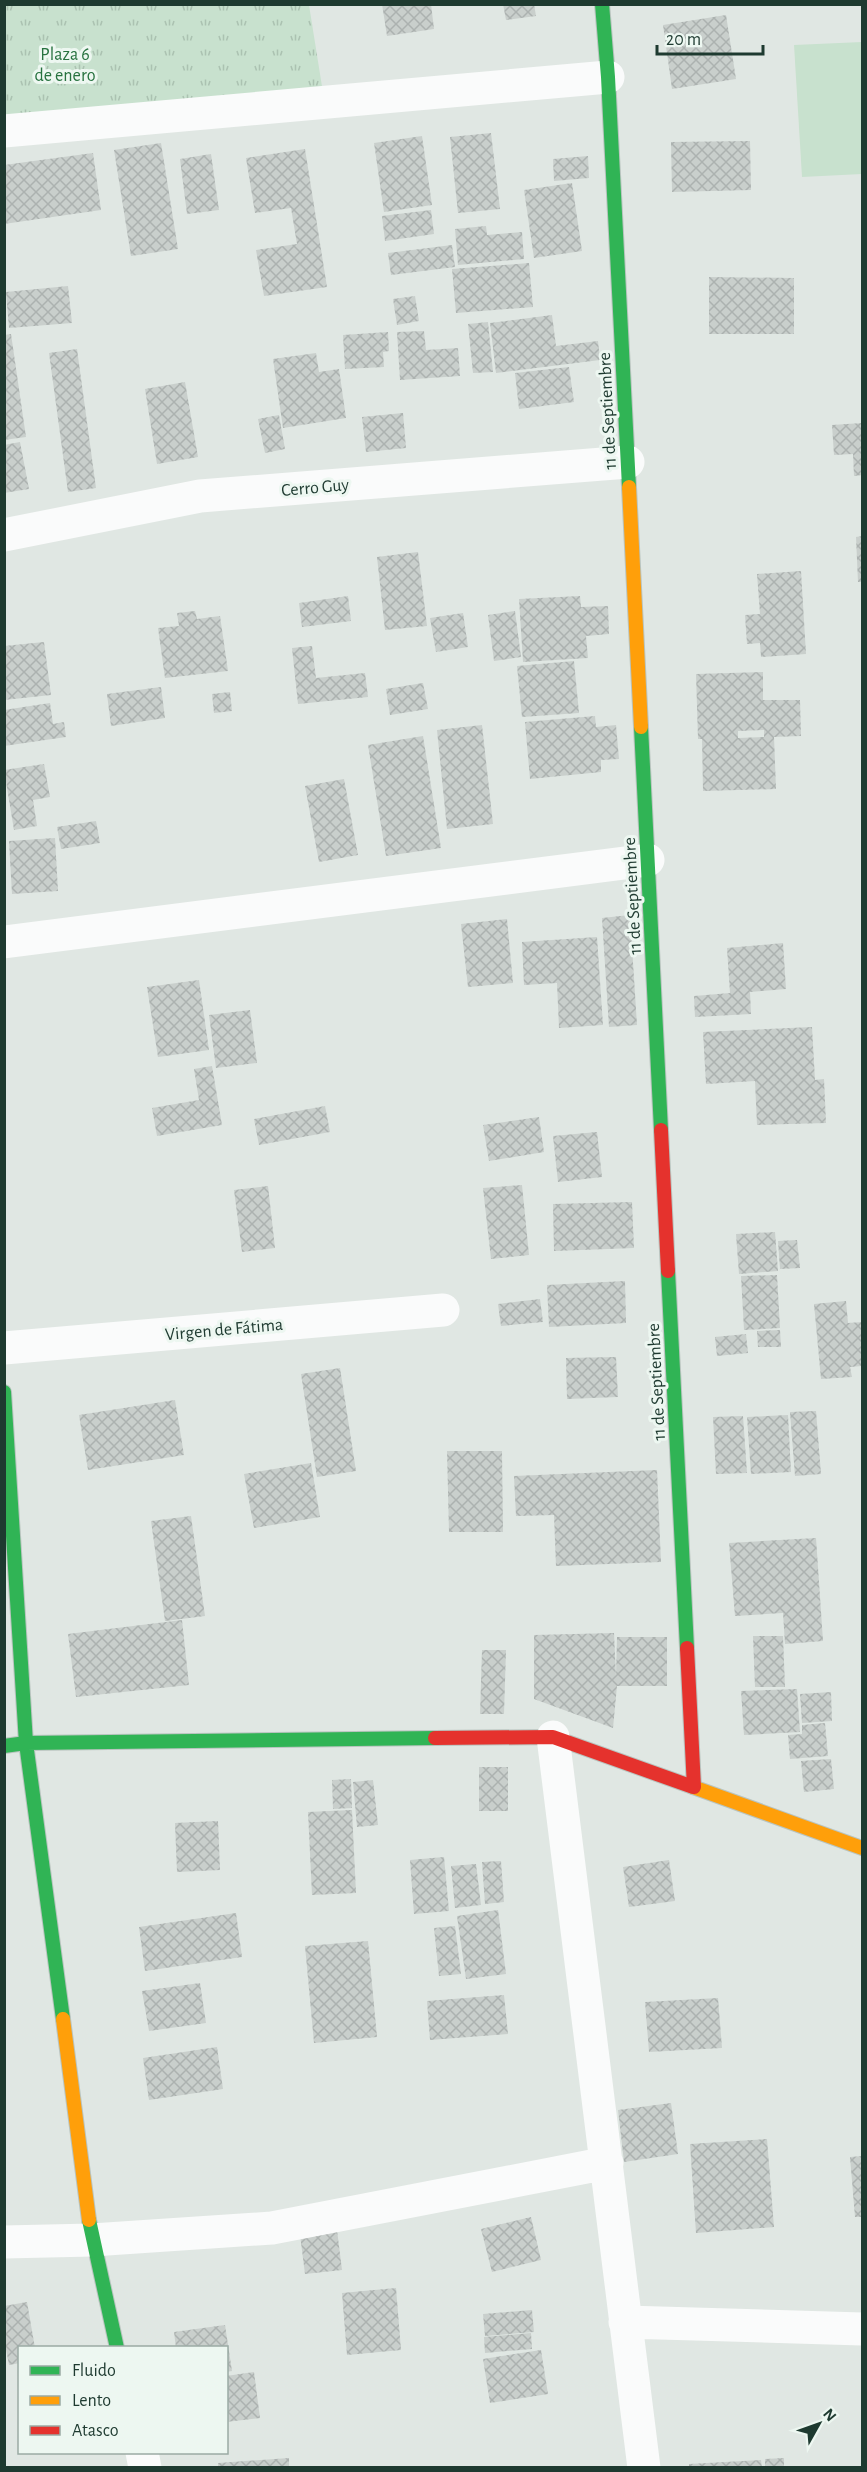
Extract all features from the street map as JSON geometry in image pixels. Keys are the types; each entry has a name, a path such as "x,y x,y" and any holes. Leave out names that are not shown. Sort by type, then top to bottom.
{"main road":[{"name":"11 de Septiembre","path":"602,4 608,77 628,462 694,1787"},
{"path":"4,1392 26,1743 92,2240 117,2346"},
{"path":"4,1746 26,1743 553,1737 862,1848"}],"street":[{"path":"4,131 608,77"},
{"name":"Cerro Guy","path":"4,535 200,496 628,462"},
{"path":"4,942 648,860"},
{"name":"Virgen de Fátima","path":"4,1348 443,1310"},
{"path":"553,1737 644,2468"},
{"path":"4,2242 92,2240 272,2228 607,2163"},
{"path":"625,2322 862,2329"}],"green space":[{"name":"Plaza 6 de enero","path":"5,5 309,5 324,99 5,130"},
{"path":"862,42 862,174 802,177 794,45"}],"building":[{"path":"382,4 431,4 434,29 387,36"},
{"path":"503,4 534,4 536,16 506,20"},
{"path":"726,15 736,79 672,89 663,25"},
{"path":"491,133 500,209 458,213 450,137"},
{"path":"422,136 432,205 384,212 374,143"},
{"path":"750,141 751,190 672,192 671,142"},
{"path":"161,143 178,249 131,256 114,150"},
{"path":"305,149 327,287 264,296 256,250 297,244 291,208 255,213 246,158"},
{"path":"93,153 101,210 4,224 4,165"},
{"path":"211,154 219,210 187,214 180,159"},
{"path":"588,156 589,178 554,181 553,159"},
{"path":"572,183 582,251 534,258 524,190"},
{"path":"431,210 434,234 385,241 382,216"},
{"path":"486,226 487,235 522,232 524,259 458,265 455,229"},
{"path":"452,245 455,267 391,275 388,253"},
{"path":"529,263 533,307 456,313 452,269"},
{"path":"709,277 794,278 794,334 709,334"},
{"path":"68,286 72,323 9,328 6,292"},
{"path":"415,296 419,321 397,325 393,299"},
{"path":"552,315 556,346 598,341 600,360 496,373 490,323"},
{"path":"488,322 493,372 473,373 468,324"},
{"path":"424,331 426,350 458,348 460,376 400,380 397,332"},
{"path":"388,332 389,351 383,352 384,367 345,369 343,335"},
{"path":"11,334 26,437 4,440 4,335"},
{"path":"77,349 96,488 68,492 49,353"},
{"path":"316,353 319,372 339,369 346,418 283,428 273,359"},
{"path":"569,367 574,402 519,409 515,373"},
{"path":"185,382 198,457 157,464 145,389"},
{"path":"403,413 406,448 366,452 362,417"},
{"path":"279,415 285,449 265,453 258,419"},
{"path":"862,423 862,475 854,476 853,454 834,455 832,425"},
{"path":"20,442 29,489 4,493 4,445"},
{"path":"862,536 862,582 858,582 856,537"},
{"path":"418,552 427,626 385,630 377,557"},
{"path":"801,571 806,654 761,657 760,643 747,644 745,615 760,614 757,574"},
{"path":"348,596 351,621 302,627 299,603"},
{"path":"580,596 581,607 608,606 609,634 586,636 588,658 523,662 519,599"},
{"path":"195,611 197,619 220,616 228,671 165,678 158,628 179,626 177,613"},
{"path":"515,611 521,657 494,661 488,615"},
{"path":"463,613 468,647 436,652 430,618"},
{"path":"44,642 51,695 4,700 4,646"},
{"path":"312,646 316,678 365,673 368,697 298,704 292,648"},
{"path":"574,661 579,713 522,717 517,666"},
{"path":"763,672 763,700 800,700 801,736 774,737 776,789 703,791 702,739 698,739 696,674","holes":["764,730 764,737 738,738 738,731"]},
{"path":"423,683 428,709 390,715 386,689"},
{"path":"161,687 165,718 111,726 107,694"},
{"path":"230,692 232,711 214,713 212,694"},
{"path":"50,703 53,724 64,722 66,737 4,746 4,710"},
{"path":"595,716 596,727 616,725 619,759 601,760 601,772 530,779 525,722"},
{"path":"482,725 493,824 447,829 437,730"},
{"path":"423,736 441,848 386,856 368,745"},
{"path":"44,764 50,797 33,800 37,826 14,830 4,770"},
{"path":"344,779 358,855 319,862 305,786"},
{"path":"96,821 100,843 61,849 57,827"},
{"path":"55,838 58,891 12,894 9,841"},
{"path":"630,915 637,1025 609,1027 602,918"},
{"path":"507,919 513,983 468,987 461,924"},
{"path":"597,937 603,1025 559,1028 557,983 524,985 522,942"},
{"path":"783,943 786,989 750,992 751,1014 695,1017 694,996 730,993 727,948"},
{"path":"199,980 209,1050 158,1057 147,987"},
{"path":"250,1010 257,1063 216,1068 209,1015"},
{"path":"812,1027 815,1080 824,1079 826,1123 757,1125 755,1081 706,1084 703,1032"},
{"path":"212,1066 222,1125 157,1136 152,1108 199,1100 194,1069"},
{"path":"325,1106 330,1132 259,1145 254,1119"},
{"path":"539,1117 544,1152 489,1161 483,1125"},
{"path":"597,1132 602,1177 558,1182 553,1136"},
{"path":"522,1185 529,1255 491,1259 483,1188"},
{"path":"268,1186 275,1248 242,1252 234,1190"},
{"path":"632,1202 634,1248 554,1251 553,1204"},
{"path":"775,1232 778,1271 739,1274 736,1234"},
{"path":"797,1240 800,1268 780,1269 778,1241"},
{"path":"777,1275 780,1328 744,1330 741,1276"},
{"path":"625,1281 626,1323 549,1327 547,1285"},
{"path":"540,1299 543,1322 501,1326 498,1304"},
{"path":"846,1301 848,1323 862,1322 862,1366 850,1367 852,1377 821,1379 814,1304"},
{"path":"780,1330 781,1347 758,1347 757,1331"},
{"path":"746,1334 748,1353 717,1356 715,1337"},
{"path":"616,1357 618,1397 567,1399 566,1358"},
{"path":"340,1368 356,1471 317,1477 301,1374"},
{"path":"175,1400 184,1455 88,1470 79,1415"},
{"path":"816,1411 821,1474 795,1476 790,1412"},
{"path":"788,1415 791,1472 751,1474 747,1417"},
{"path":"743,1416 747,1473 716,1474 713,1417"},
{"path":"447,1451 502,1451 503,1532 449,1532"},
{"path":"311,1463 320,1517 254,1528 244,1474"},
{"path":"657,1470 661,1562 556,1566 554,1515 516,1516 514,1476"},
{"path":"191,1516 205,1616 165,1621 151,1521"},
{"path":"816,1538 823,1641 785,1644 783,1613 735,1616 729,1543"},
{"path":"182,1620 189,1685 76,1697 68,1634"},
{"path":"614,1633 616,1677 617,1637 667,1637 667,1686 617,1686 613,1728 534,1699 534,1635"},
{"path":"753,1636 783,1636 785,1687 755,1687"},
{"path":"482,1650 506,1650 504,1714 480,1714"},
{"path":"797,1689 800,1732 744,1735 741,1691"},
{"path":"831,1692 832,1721 802,1723 800,1694"},
{"path":"825,1723 828,1756 790,1759 788,1735 802,1734 802,1725"},
{"path":"831,1759 834,1789 804,1792 801,1761"},
{"path":"479,1767 508,1767 508,1811 479,1811"},
{"path":"351,1779 352,1808 333,1809 332,1780"},
{"path":"373,1780 378,1825 357,1827 353,1782"},
{"path":"352,1810 356,1893 312,1895 308,1812"},
{"path":"218,1821 220,1870 177,1872 175,1823"},
{"path":"444,1857 449,1911 414,1914 410,1860"},
{"path":"669,1860 675,1901 629,1907 623,1867"},
{"path":"501,1861 504,1902 485,1904 482,1862"},
{"path":"476,1864 481,1905 455,1908 451,1866"},
{"path":"498,1910 506,1974 466,1979 457,1916"},
{"path":"236,1913 242,1957 145,1971 139,1927"},
{"path":"455,1926 461,1974 439,1976 434,1928"},
{"path":"368,1941 377,2037 314,2043 305,1946"},
{"path":"200,1983 206,2023 149,2031 142,1991"},
{"path":"504,1995 508,2034 430,2040 427,2001"},
{"path":"718,1998 722,2048 649,2052 645,2002"},
{"path":"217,2047 223,2089 149,2100 143,2058"},
{"path":"671,2103 678,2154 624,2162 618,2110"},
{"path":"767,2139 774,2227 696,2233 690,2144"},
{"path":"862,2156 862,2217 855,2217 850,2157"},
{"path":"531,2217 541,2260 492,2272 481,2229"},
{"path":"336,2222 342,2270 305,2274 299,2227"},
{"path":"396,2288 401,2350 347,2355 342,2293"},
{"path":"27,2302 35,2346 18,2346 18,2363 9,2365 4,2339 4,2306"},
{"path":"532,2310 534,2332 485,2336 483,2314"},
{"path":"225,2325 232,2371 228,2372 228,2346 176,2346 174,2332"},
{"path":"531,2333 532,2349 485,2353 484,2337"},
{"path":"541,2350 548,2394 490,2403 483,2359"},
{"path":"254,2372 260,2418 228,2422 228,2376"},
{"path":"289,2458 289,2468 218,2468 218,2463"},
{"path":"784,2458 784,2468 765,2468 765,2459"},
{"path":"761,2460 762,2468 689,2468 689,2464"}],"traffic: fast":[{"path":"602,4 608,77 629,487"},
{"path":"641,727 661,1130"},
{"path":"668,1271 687,1648"},
{"path":"4,1392 26,1743 63,2019"},
{"path":"4,1746 26,1743 435,1738"},
{"path":"89,2220 117,2346"}],"traffic: slow":[{"path":"629,487 641,727"},
{"path":"693,1787 862,1848"},
{"path":"63,2019 89,2220"}],"traffic: jam":[{"path":"661,1130 668,1271"},
{"path":"687,1648 694,1787"},
{"path":"435,1738 553,1737 693,1787"}]}
